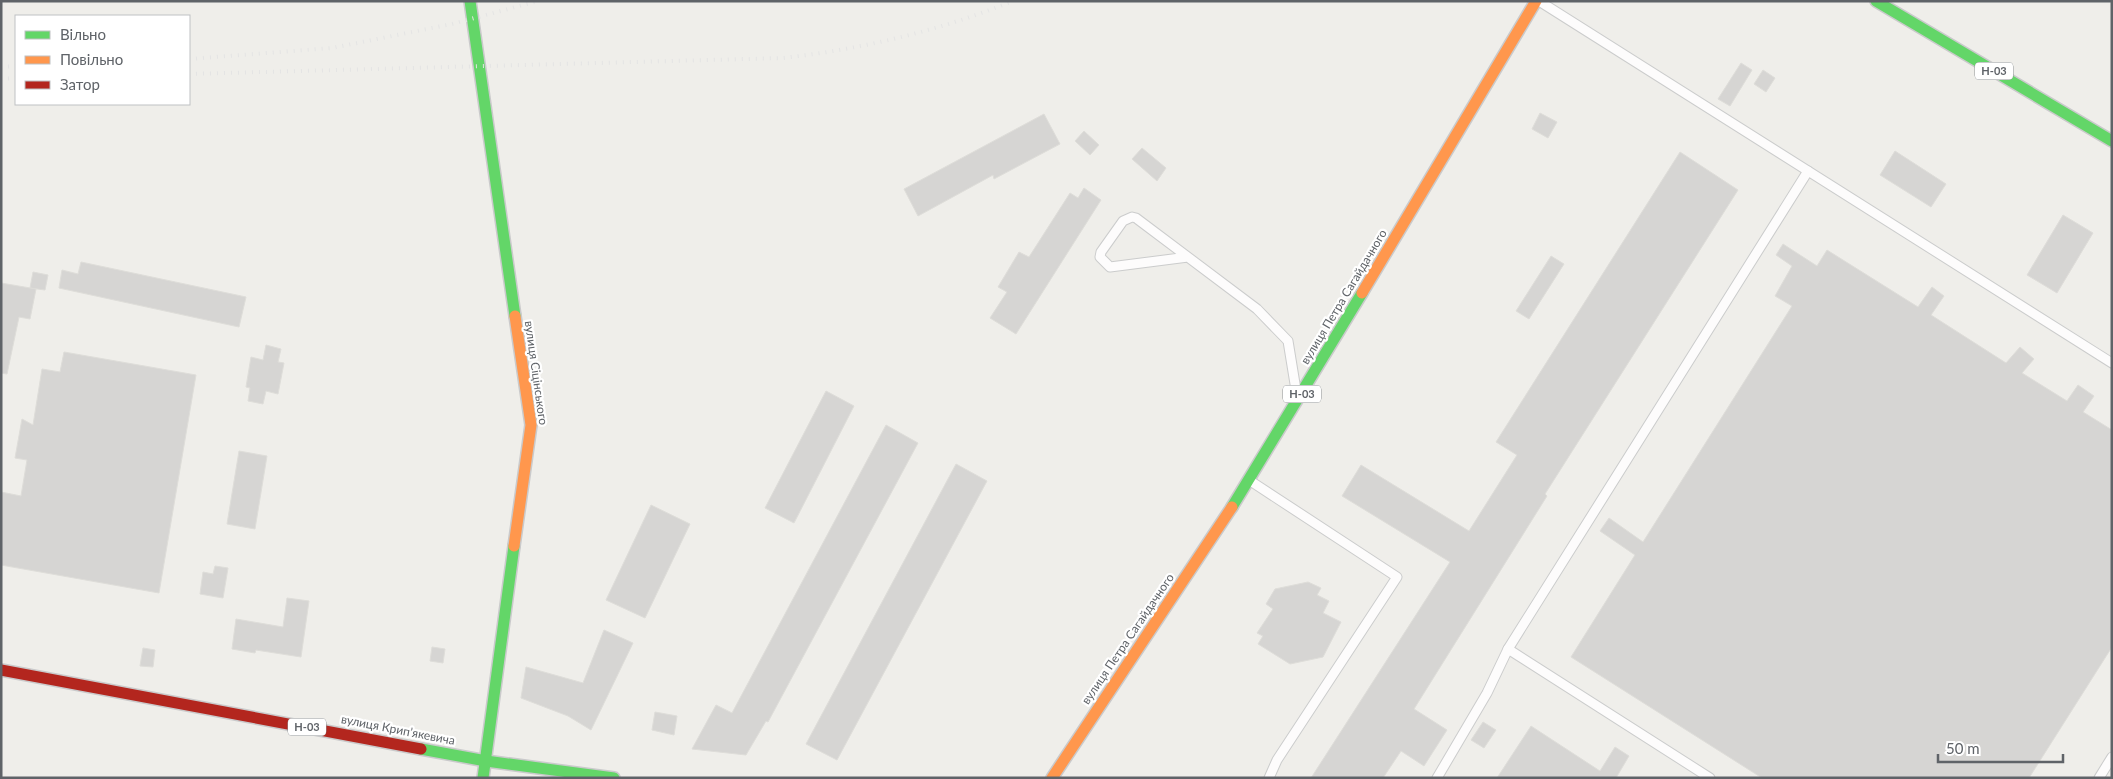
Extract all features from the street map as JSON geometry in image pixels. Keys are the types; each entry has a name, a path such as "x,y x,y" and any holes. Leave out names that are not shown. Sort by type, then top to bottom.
{"main road":[{"name":"вулиця Сіцінського","path":"470,1 487,132 531,425 483,778"},
{"name":"вулиця Петра Сагайдачного","path":"1052,778 1250,481 1538,1"},
{"name":"Н-03","path":"1876,1 2112,141"},
{"name":"вулиця Крипʼякевича","path":"1,670 486,760 614,778"}],"lane":[{"path":"1538,1 2112,362"},
{"path":"1900,1 1902,17"},
{"path":"1437,778 1487,693 1508,649 1808,172"},
{"path":"1188,257 1110,268 1100,257 1101,252 1122,221 1132,217 1188,257 1258,309 1288,341 1297,403"},
{"path":"1250,481 1396,577 1277,760 1269,778"},
{"path":"1508,649 1710,778"},
{"path":"2099,778 2112,757"}],"building":[{"path":"1741,63 1752,70 1730,106 1718,99"},
{"path":"1763,70 1775,78 1766,92 1754,84"},
{"path":"1540,113 1557,122 1548,138 1532,129"},
{"path":"1044,114 1060,144 994,179 993,175 918,216 904,189"},
{"path":"1084,131 1099,145 1090,155 1075,141"},
{"path":"1142,148 1166,168 1157,181 1132,159"},
{"path":"1895,151 1946,184 1931,207 1880,175"},
{"path":"1680,152 1738,190 1545,494 1547,496 1414,709 1447,730 1424,766 1401,751 1383,778 1311,778 1450,562 1342,496 1361,465 1469,531 1517,455 1496,442"},
{"path":"1084,188 1101,200 1016,334 990,318 1007,292 998,287 1019,252 1029,257 1070,193 1078,198"},
{"path":"2063,215 2093,233 2057,293 2027,275"},
{"path":"1783,244 1817,266 1827,250 1918,307 1932,287 1944,296 1931,315 2006,363 2020,347 2034,359 2022,373 2067,401 2078,385 2094,396 2083,412 2112,430 2112,647 2029,778 1762,778 1571,657 1635,555 1600,531 1609,518 1643,542 1792,306 1775,296 1792,266 1776,255"},
{"path":"1551,256 1564,264 1529,319 1516,311"},
{"path":"81,262 246,297 239,327 59,288 62,270 78,274"},
{"path":"33,272 48,275 45,290 30,288"},
{"path":"1,283 36,289 30,319 19,317 7,374 1,373"},
{"path":"266,345 281,349 278,362 284,363 278,394 266,391 263,404 248,401 250,388 246,387 251,357 263,360"},
{"path":"64,352 196,375 159,593 1,565 1,492 21,496 27,460 15,458 22,419 33,425 42,369 60,372"},
{"path":"826,391 854,406 794,523 765,508"},
{"path":"886,425 918,443 768,722 766,721 746,755 692,749 716,705 732,713"},
{"path":"239,451 267,456 255,529 227,524"},
{"path":"956,464 987,481 837,760 806,744"},
{"path":"651,505 690,524 645,618 606,600"},
{"path":"215,566 228,568 223,598 200,594 203,572 213,574"},
{"path":"1308,582 1321,588 1317,595 1329,601 1323,613 1341,622 1323,657 1290,664 1258,644 1263,636 1257,633 1273,609 1266,604 1275,589"},
{"path":"287,598 309,601 301,657 256,650 255,653 232,649 236,619 283,627"},
{"path":"604,630 633,643 591,730 568,716 521,698 526,667 583,683"},
{"path":"432,647 445,649 443,663 430,661"},
{"path":"143,648 155,650 153,667 140,666"},
{"path":"655,712 677,716 674,735 652,730"},
{"path":"1483,722 1496,730 1484,748 1471,740"},
{"path":"1531,726 1600,771 1615,747 1629,756 1616,778 1497,778"}],"railway":[{"path":"190,59 332,48 452,24 538,1"},
{"path":"190,74 783,58 842,50 929,30 1013,1"},
{"path":"1,67 15,66"},
{"path":"1,79 15,78"}],"traffic: fast":[{"path":"470,1 515,316"},
{"path":"1876,1 2112,141"},
{"path":"1232,507 1362,293"},
{"path":"483,778 514,546"},
{"path":"421,749 486,761 614,778"}],"traffic: slow":[{"path":"1362,293 1536,1"},
{"path":"514,546 531,425 515,316"},
{"path":"1052,778 1232,507"}],"traffic: jam":[{"path":"1,670 421,749"}]}
